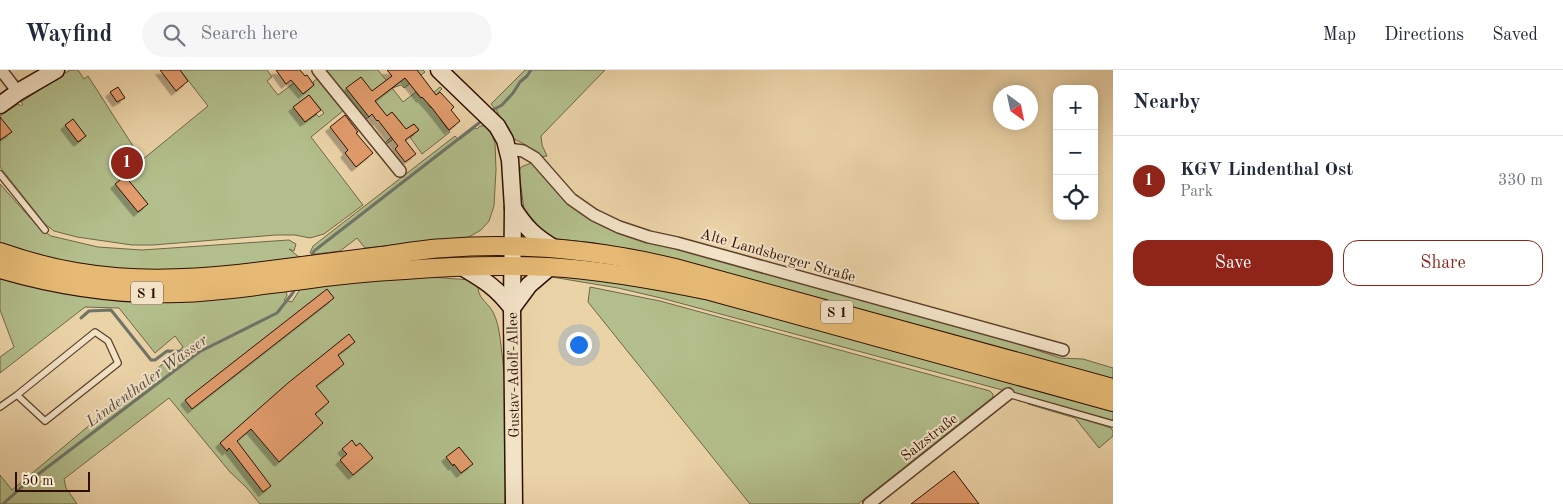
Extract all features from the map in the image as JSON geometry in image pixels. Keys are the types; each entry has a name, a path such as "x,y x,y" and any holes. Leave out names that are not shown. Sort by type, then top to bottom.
{"main road":[{"name":"S 1","path":"0,269 80,288 153,293 214,291 445,248 513,246 554,248 617,256 675,268 1113,388"},
{"name":"S 1","path":"0,252 45,266 82,274 153,279 513,266 550,267 640,278 710,291 1113,402"}],"street":[{"path":"1,70 7,99 56,70"},
{"path":"318,70 400,171"},
{"name":"Gustav-Adolf-Allee","path":"439,70 502,132 508,149 513,208 514,504"},
{"name":"Alte Landsberger Straße","path":"508,149 523,151 535,158 572,198 594,215 619,227 649,237 677,243 1063,350"},
{"path":"513,208 528,230 554,248"},
{"path":"462,267 490,284 512,308 529,285 550,267"},
{"name":"Salzstraße","path":"869,504 1008,394"}],"lane":[{"path":"0,174 45,230"},
{"path":"0,407 95,332 108,341 118,364 45,421 17,395"},
{"path":"1008,394 1113,424"}],"green space":[{"path":"70,70 78,70 84,79 88,76 142,160 208,106 180,70 267,70 272,77 267,81 278,95 294,83 303,94 314,85 313,82 319,77 344,110 311,137 363,205 324,234 310,238 295,235 276,235 132,245 77,237 54,231 45,224 0,167 0,116 18,104 21,106 23,104 21,102","holes":["309,95 324,113 319,117 316,114 305,122 294,107"]},
{"path":"326,70 378,70 386,80 383,95 413,70 423,70 425,72 404,88 401,85 392,88 403,102 416,92 421,98 424,96 426,99 440,87 442,89 427,103 431,108 435,105 444,116 440,119 450,132 422,154 410,137 419,130 414,124 385,145 403,125 392,112 380,122 378,120 385,115 372,96 369,117 366,119"},
{"path":"525,70 605,70 541,136 542,145 547,156 540,157 526,145 512,138 491,104"},
{"path":"480,126 485,126 495,143 496,170 494,206 489,221 481,230 469,237 365,248 357,238 340,251 310,253 313,246 455,136 459,140"},
{"path":"531,163 541,171 578,212 916,315 1013,342 1060,358 1083,359 1113,368 1113,383 633,251 594,243 549,238 525,217 519,172 521,167"},
{"path":"0,184 40,229 51,236 98,247 142,250 289,240 296,244 294,251 289,249 299,257 309,256 210,272 93,269 0,246"},
{"path":"558,274 676,290 1113,408 1113,422 1021,395 661,298 618,288 552,277"},
{"path":"417,276 471,280 478,283 480,296 496,318 503,359 506,400 505,504 260,504 230,472 169,398 64,479 66,488 77,504 0,504 0,475 12,490 183,347 175,336 155,353 119,308 85,307 0,373 0,357 14,347 0,310 0,277 286,289 287,296 284,300 292,302 302,286"},
{"path":"590,287 660,301 990,391 993,397 858,504 750,504 588,302"},
{"path":"1027,402 1111,428 1113,436 1099,448 1075,418 1028,404"}],"building":[{"path":"160,70 180,70 188,81 176,91"},
{"path":"276,70 300,70 305,76 307,75 314,85 303,94 291,80 286,84"},
{"path":"387,70 417,70 436,95 440,92 454,107 451,110 460,121 449,130 405,78 375,101 387,116 392,112 406,129 414,124 419,130 405,140 416,154 405,162 395,149 398,146 378,120 372,114 369,117 346,88 361,77 372,91 392,76"},
{"path":"118,87 125,98 117,102 110,92"},
{"path":"309,95 321,110 305,122 293,107"},
{"path":"345,115 358,132 356,133 373,153 356,167 345,153 348,150 330,127"},
{"path":"0,117 12,132 0,140"},
{"path":"73,119 86,136 78,142 65,125"},
{"path":"125,176 148,204 138,212 115,184"},
{"path":"327,289 334,298 192,409 185,400"},
{"path":"349,334 355,342 338,355 344,364 316,386 329,402 315,414 323,423 279,462 251,429 237,441 271,486 263,492 229,448 227,451 220,443 288,383"},
{"path":"352,440 356,446 360,443 373,458 353,475 340,460 347,454 342,449"},
{"path":"459,447 473,464 461,473 446,457"},
{"path":"954,471 979,504 911,504"}],"waterway":[{"name":"Lindenthaler Wasser","path":"491,111 502,105 531,70"},
{"name":"Lindenthaler Wasser","path":"311,258 314,251 479,123"},
{"name":"Lindenthaler Wasser","path":"3,504 24,485 199,352 277,313 297,286"},
{"path":"81,318 89,311 111,310 151,360 155,360 167,351 199,352"}],"place":[{"name":"KGV Lindenthal Ost","path":"127,163"}]}
